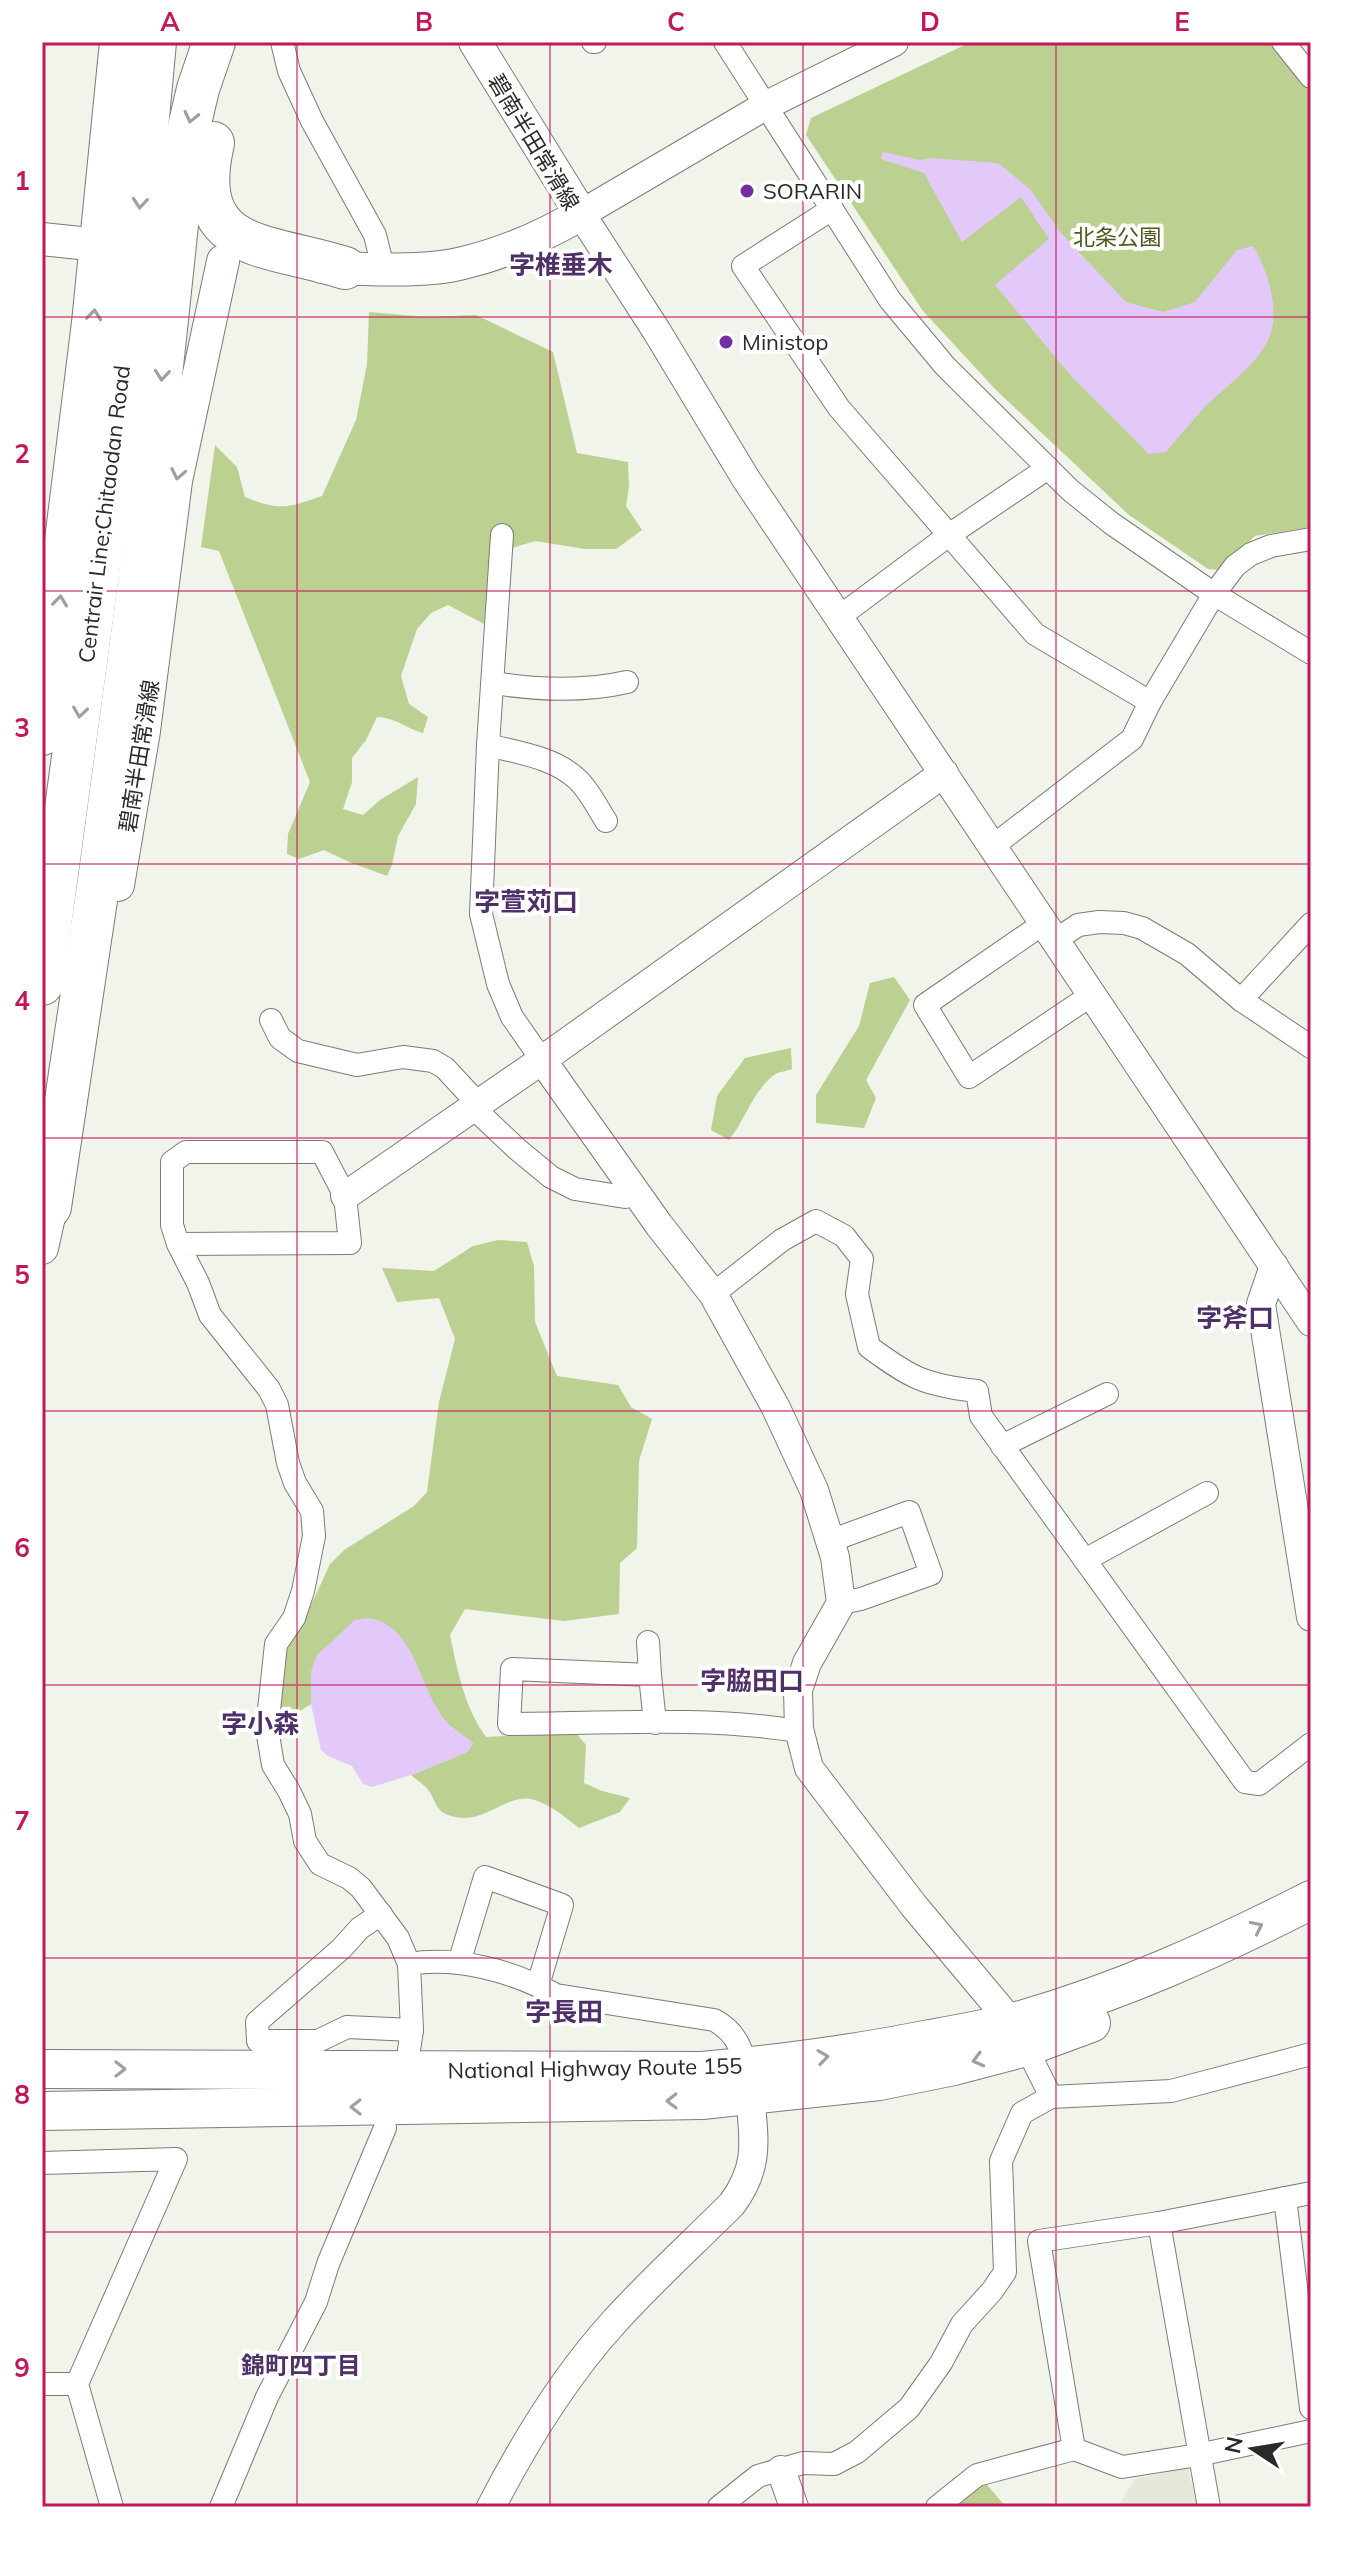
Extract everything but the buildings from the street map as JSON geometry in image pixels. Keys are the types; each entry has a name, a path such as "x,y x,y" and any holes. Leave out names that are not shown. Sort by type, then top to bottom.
{"highway":[{"name":"Centrair Line;Chitaodan Road","path":"42,734 93,323 121,42"},
{"name":"Centrair Line;Chitaodan Road","path":"42,984 103,530 134,268 155,42"},
{"path":"50,1207 139,583 186,140 198,89 214,42"},
{"path":"242,42 207,171 208,196 214,212 224,228 241,239 364,268"},
{"name":"National Highway Route 155","path":"42,2069 702,2071 748,2081 879,2081 954,2066 1084,2000 1175,1966 1311,1900"},
{"name":"National Highway Route 155","path":"1019,2035 1201,1981 1311,1930"},
{"name":"National Highway Route 155","path":"42,2111 702,2100 748,2081"}],"main road":[{"name":"碧南半田常滑線","path":"42,1248 75,1112 102,978 144,731 207,259 364,268 460,264 543,237 581,214 475,42"},
{"path":"42,239 80,243"}],"street":[{"path":"282,42 289,71 312,121 375,235 364,268"},
{"path":"725,42 890,300 926,345 1048,468 1131,539 1311,653"},
{"path":"894,42 765,106 581,214 746,479 1311,1322"},
{"path":"1283,42 1311,77"},
{"path":"832,209 743,266 839,408 1035,634 1150,702"},
{"path":"839,617 949,535 1048,468"},
{"path":"502,535 481,914 498,984 512,1017 713,1294 776,1408 814,1490 835,1557 841,1603 807,1663 798,1690 799,1729 809,1768 914,1906 1019,2035 1051,2097"},
{"path":"993,846 1132,739 1150,702 1214,594 1235,566 1251,554 1271,546 1311,539"},
{"path":"494,683 522,688 587,689 627,682"},
{"path":"488,745 545,759 557,765 578,780 606,821"},
{"path":"345,1196 542,1060 944,773"},
{"path":"1093,994 969,1077 925,1005 1050,932 1099,922 1124,923 1142,928 1187,954 1241,1000 1311,1047"},
{"path":"1241,1000 1311,924"},
{"path":"271,1020 280,1038 298,1051 357,1065 403,1057 433,1061 445,1068 470,1095 481,1115 551,1177 566,1185 625,1197 636,1191"},
{"path":"178,1244 350,1243 345,1196 322,1152 186,1152 172,1162 172,1225 178,1244 210,1315 269,1389 277,1405 291,1473 312,1511 314,1536 303,1591 294,1618 276,1644 267,1729 273,1765 300,1814 305,1841 320,1864 349,1878 361,1888 381,1914 398,1938 409,1964 410,2040 347,2027 318,2041 258,2041 257,2022 341,1949 360,1928 381,1914"},
{"path":"713,1294 782,1240 816,1221 844,1236 862,1259 857,1294 869,1347 907,1374 938,1386 977,1391 981,1416 1245,1782 1259,1784 1311,1744"},
{"path":"1274,1266 1261,1304 1311,1617"},
{"path":"1002,1446 1107,1394"},
{"path":"1085,1560 1207,1493"},
{"path":"830,1541 909,1512 931,1574 841,1603"},
{"path":"648,1642 655,1723"},
{"path":"650,1675 512,1669 509,1724 734,1723 799,1729"},
{"path":"459,1963 485,1877 562,1905 538,1985"},
{"path":"409,1964 429,1961 459,1963 538,1985 556,1995 714,2020 729,2028 736,2038 748,2081 755,2146 752,2168 744,2187 732,2204 614,2322 578,2365 525,2444 491,2507"},
{"path":"719,2507 758,2476 803,2463 834,2464 857,2452 909,2408 941,2363 962,2324 1005,2272 1001,2161 1022,2113 1051,2097 1171,2091 1311,2054"},
{"path":"221,2507 267,2397 316,2302 328,2264 385,2128"},
{"path":"42,2163 176,2159 77,2384 112,2507"},
{"path":"1074,2449 1039,2241 1159,2223 1311,2193"},
{"path":"1285,2198 1311,2408"},
{"path":"1159,2223 1209,2507"},
{"path":"42,2384 77,2384"},
{"path":"937,2507 977,2475 1074,2449 1122,2467 1198,2455 1311,2431"},
{"path":"781,2470 794,2507"}],"shaded area":[{"path":"883,152 920,160 998,163 1030,189 1060,232 1126,302 1163,312 1195,302 1237,250 1253,246 1267,277 1273,301 1273,325 1265,346 1250,366 1203,409 1166,452 1149,454 1072,377 995,285 1049,239 1021,197 962,242 924,173 881,159"},
{"path":"368,1618 384,1623 396,1632 406,1644 444,1719 473,1743 468,1752 372,1787 363,1784 352,1766 321,1750 311,1704 311,1671 317,1655 355,1620"},
{"path":"1188,2468 1197,2507 1118,2507 1135,2479"}],"green space":[{"name":"北条公園","path":"971,42 1270,42 1311,94 1311,527 1255,536 1218,570 1208,569 1129,515 996,390 923,311 806,135 811,118"},
{"path":"369,312 426,317 476,315 553,352 577,453 628,462 626,506 642,530 616,549 585,549 535,541 493,554 484,624 448,605 431,613 417,629 401,676 409,704 428,717 423,733 377,717 366,740 352,758 352,782 343,809 363,815 380,800 418,777 416,804 398,836 387,876 324,850 299,859 287,854 288,834 310,782 219,551 201,547 215,445 237,467 245,497 284,506 322,496 356,420 367,364"},
{"path":"894,977 910,1000 866,1080 876,1098 864,1128 816,1123 816,1095 859,1026 870,983"},
{"path":"791,1048 792,1069 776,1074 767,1082 729,1140 711,1130 717,1096 745,1058"},
{"path":"498,1240 527,1242 534,1266 535,1322 557,1376 618,1385 631,1407 652,1419 639,1461 637,1548 620,1563 619,1614 564,1621 465,1609 450,1635 467,1701 486,1737 575,1732 586,1745 584,1783 630,1798 620,1812 579,1828 550,1807 531,1799 511,1801 472,1817 460,1818 441,1811 427,1789 411,1775 467,1752 473,1743 445,1722 435,1705 311,1671 311,1704 297,1713 280,1711 274,1694 283,1648 301,1627 330,1564 344,1550 414,1506 427,1492 439,1402 455,1339 439,1298 397,1302 382,1268 434,1271 473,1246"},
{"path":"983,2480 1006,2507 948,2507"}],"place":[{"name":"SORARIN","path":"747,191"},
{"name":"Ministop","path":"726,342"}],"district":[{"name":"字椎垂木","path":"561,264"},
{"name":"字萱苅口","path":"526,901"},
{"name":"字斧口","path":"1235,1317"},
{"name":"字脇田口","path":"752,1680"},
{"name":"字小森","path":"260,1723"},
{"name":"字長田","path":"564,2011"},
{"name":"錦町四丁目","path":"301,2365"}]}
